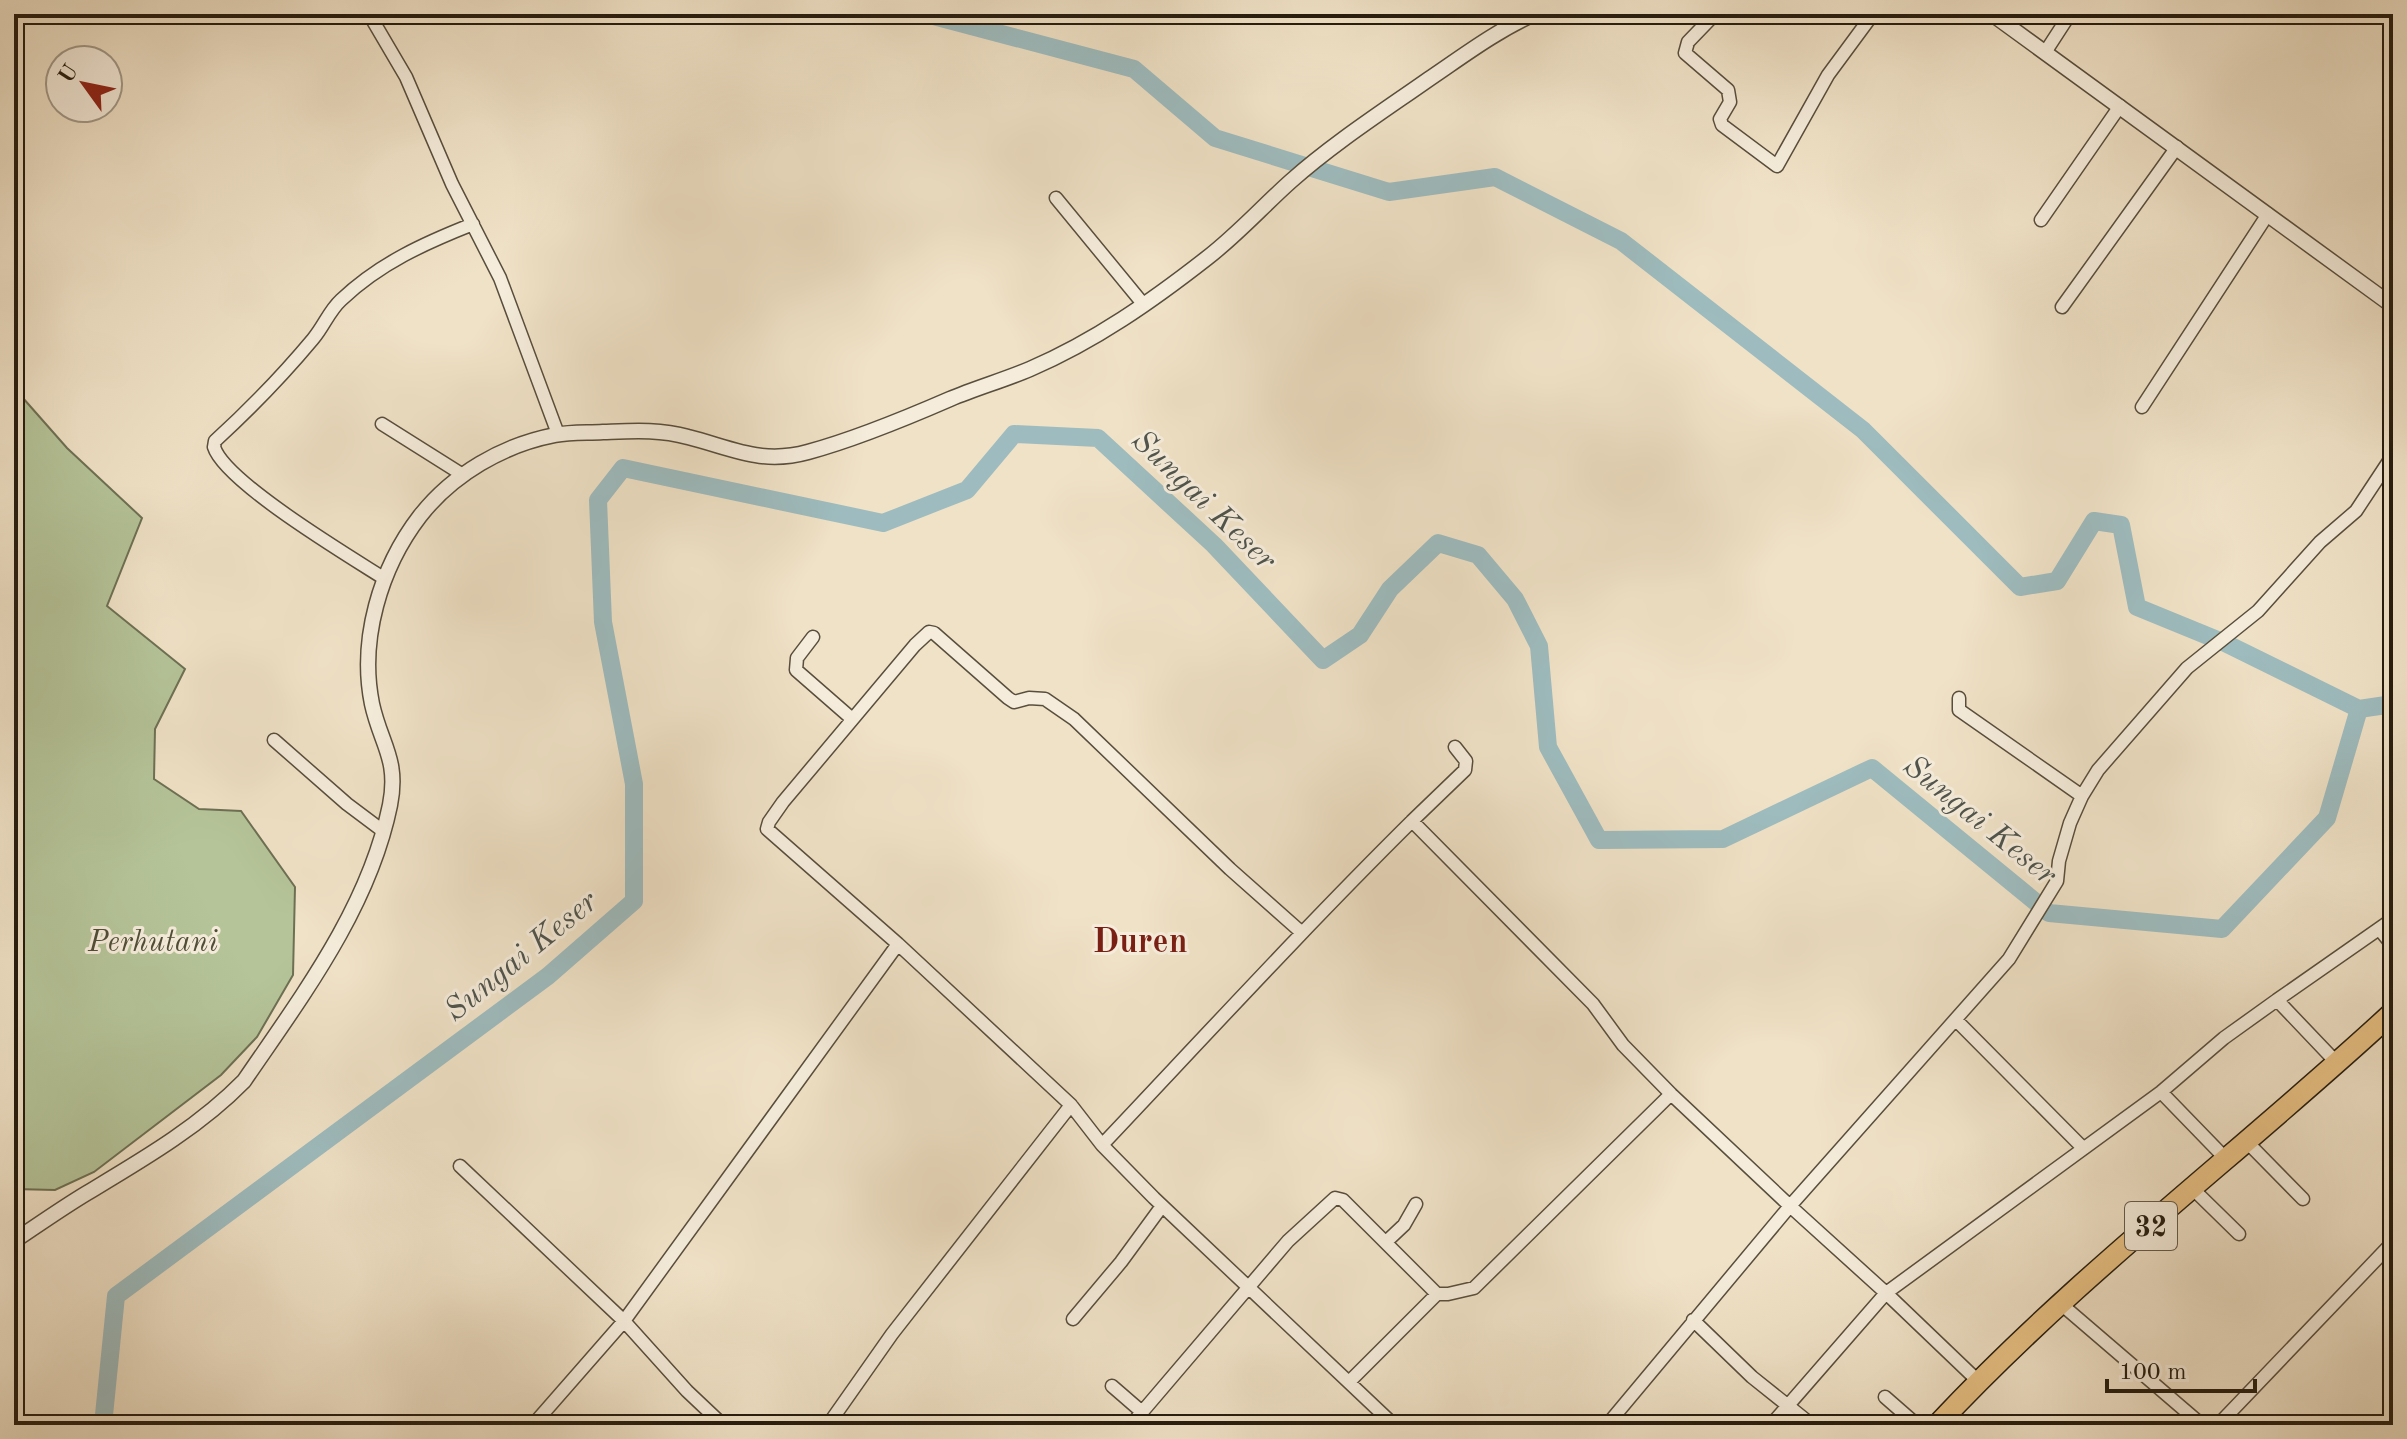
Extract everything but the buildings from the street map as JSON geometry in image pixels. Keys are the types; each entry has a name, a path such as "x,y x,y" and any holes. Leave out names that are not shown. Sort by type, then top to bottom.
{"highway":[{"name":"32","path":"1938,1425 1978,1381 2061,1304 2391,1016"}],"street":[{"path":"369,14 406,77 442,161 500,278 558,434"},
{"path":"1495,14 1506,26"},
{"path":"14,1241 143,1161 227,1099 244,1081 332,947 367,879 383,831 394,774 391,757 373,710 368,658 375,610 393,558 424,511 463,475 492,455 558,434 636,429 684,436 759,457 780,459 900,421 1031,368 1099,334 1144,305 1211,255 1291,182 1360,127 1506,26 1534,14"},
{"path":"1715,14 1688,42 1685,53 1728,90 1730,102 1720,119 1722,125 1777,166 1828,75 1873,14"},
{"path":"1992,14 2393,306"},
{"path":"2046,51 2070,14"},
{"path":"2041,220 2120,106"},
{"path":"2062,307 2177,147"},
{"path":"1056,198 1144,305"},
{"path":"2142,407 2268,214"},
{"path":"385,579 295,521 234,475 214,447 215,441 311,341 341,300 413,248 473,224"},
{"path":"382,424 463,475"},
{"path":"1607,1425 1790,1206 2009,959 2057,881 2064,840 2082,796 2098,770 2187,668 2258,611 2320,542 2356,511 2393,455"},
{"path":"1301,932 1230,869 1074,719 1045,699 1029,698 1014,702 934,633 925,634 851,718 783,802 767,829 898,944 1071,1105 1102,1145 1162,1206 1350,1381 1379,1420 1394,1425"},
{"path":"813,637 797,658 796,670 851,718"},
{"path":"1959,698 1959,710 2082,796"},
{"path":"274,740 383,831"},
{"path":"1102,1145 1301,932 1465,770 1466,761 1455,747"},
{"path":"1412,821 1593,1004 1623,1045 1671,1094 1978,1381"},
{"path":"1771,1425 1886,1293 2161,1092 2224,1038 2393,919"},
{"path":"2380,930 2393,946"},
{"path":"533,1425 624,1321 898,944"},
{"path":"2277,1000 2336,1062"},
{"path":"1956,1020 2083,1148"},
{"path":"2161,1092 2226,1159"},
{"path":"1350,1381 1437,1294 1474,1288 1671,1094"},
{"path":"828,1425 977,1222 1071,1105"},
{"path":"2246,1141 2303,1199"},
{"path":"460,1166 624,1321 687,1391 723,1425"},
{"path":"2193,1189 2239,1234"},
{"path":"1131,1425 1288,1241 1335,1198 1343,1200 1387,1241 1437,1294"},
{"path":"1387,1241 1404,1225 1416,1204"},
{"path":"1073,1319 1121,1262 1162,1206"},
{"path":"2218,1425 2393,1242"},
{"path":"2061,1304 2202,1425"},
{"path":"1693,1320 1752,1377 1812,1425"},
{"path":"1112,1386 1142,1412"},
{"path":"1885,1397 1917,1425"}],"green space":[{"name":"Perhutani","path":"15,389 67,448 142,518 107,606 185,669 155,729 154,779 199,809 241,811 295,887 293,975 257,1037 221,1075 94,1172 55,1190 14,1189"}],"waterway":[{"path":"926,14 1134,69 1215,138 1389,192 1495,177 1621,241 1863,430 2020,587 2057,581 2094,521 2121,525 2137,607 2225,643 2359,709"},
{"name":"Sungai Keser","path":"103,1425 116,1296 548,976 634,901 634,784 603,622 598,500 623,468 883,523 967,490 1014,434 1098,438 1214,545 1323,660 1360,635 1390,589 1438,543 1478,555 1515,599 1539,646 1548,747 1599,840 1723,839 1872,768 2049,913 2222,929 2327,818 2359,709 2393,704"}],"district":[{"name":"Duren","path":"1140,940"}]}
